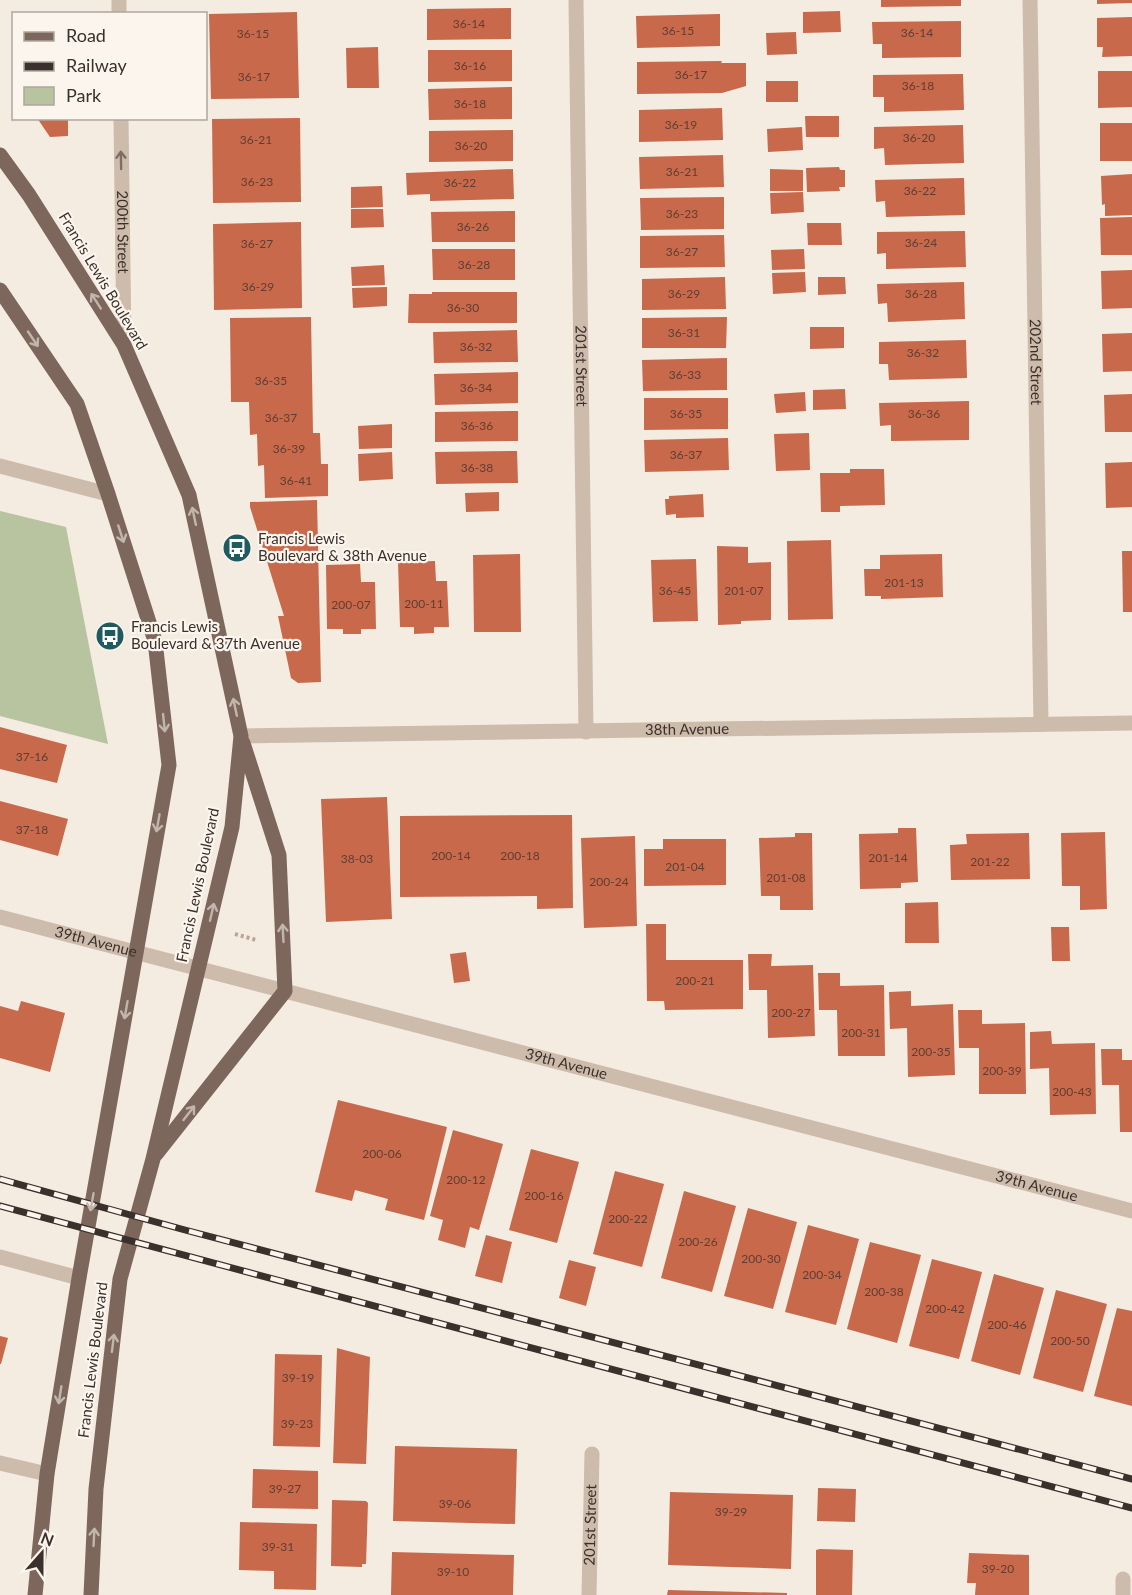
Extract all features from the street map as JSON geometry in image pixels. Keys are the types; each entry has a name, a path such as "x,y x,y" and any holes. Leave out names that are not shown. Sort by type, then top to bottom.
{"main road":[{"name":"Francis Lewis Boulevard","path":"0,155 29,195 124,345 189,495 241,736 232,827 153,1159 120,1279 96,1489 91,1595"},
{"name":"Francis Lewis Boulevard","path":"0,290 77,404 155,641 169,765 47,1474 35,1595"},
{"path":"153,1159 285,991 279,855 241,736"}],"street":[{"name":"201st Street","path":"576,0 586,732"},
{"name":"202nd Street","path":"1030,0 1041,724"},
{"name":"200th Street","path":"121,120 124,345"},
{"path":"0,466 108,494"},
{"name":"38th Avenue","path":"241,736 1132,723"},
{"name":"39th Avenue","path":"0,917 1132,1211"},
{"path":"0,1257 79,1278"},
{"name":"201st Street","path":"589,1595 592,1454"},
{"path":"0,1463 47,1474"},
{"path":"1123,1579 1123,1595"}],"path":[{"path":"231,933 256,940"}],"green space":[{"path":"0,511 66,527 108,744 0,716"}],"building":[{"path":"881,0 961,0 961,6 881,7"},
{"path":"1097,0 1132,0 1132,3 1097,4"},
{"path":"511,8 511,39 427,40 427,9"},
{"path":"840,11 841,32 803,33 803,12"},
{"path":"297,12 299,98 211,99 209,14"},
{"path":"720,14 720,46 637,48 636,16"},
{"path":"1132,17 1132,56 1102,57 1103,47 1097,47 1097,18"},
{"path":"961,21 961,57 882,58 882,44 873,44 872,22"},
{"path":"796,32 797,54 767,55 766,33"},
{"path":"378,47 379,88 347,88 346,48"},
{"path":"428,50 512,50 512,81 428,82"},
{"path":"722,61 721,63 746,63 746,86 722,93 637,94 637,62"},
{"path":"1098,71 1132,71 1132,107 1098,108"},
{"path":"963,74 964,110 884,112 884,97 873,97 873,75"},
{"path":"766,81 798,81 798,102 766,102"},
{"path":"512,87 512,119 429,120 428,89"},
{"path":"722,108 723,140 639,142 639,110"},
{"path":"805,116 839,116 839,137 806,137"},
{"path":"300,118 301,202 213,203 212,119"},
{"path":"38,120 68,120 68,136 50,137"},
{"path":"1100,123 1132,123 1132,161 1100,161"},
{"path":"963,125 964,163 885,165 884,148 874,149 874,127"},
{"path":"802,127 803,150 768,152 767,129"},
{"path":"513,130 513,161 429,162 429,131"},
{"path":"723,155 724,187 640,189 639,157"},
{"path":"839,167 840,170 845,170 845,187 839,187 840,191 807,192 806,168"},
{"path":"513,169 514,199 430,201 430,194 407,195 406,173"},
{"path":"770,169 803,170 803,191 770,191"},
{"path":"1132,174 1132,215 1105,216 1105,204 1102,205 1101,176"},
{"path":"964,178 965,215 886,217 885,201 876,202 875,180"},
{"path":"382,186 383,207 351,208 351,187"},
{"path":"803,192 804,212 771,214 770,193"},
{"path":"724,197 724,229 641,230 640,198"},
{"path":"351,209 383,209 384,227 351,228"},
{"path":"515,211 515,242 432,242 431,212"},
{"path":"1132,217 1132,255 1101,255 1100,218"},
{"path":"301,222 302,308 214,310 213,224"},
{"path":"807,223 841,223 842,245 808,245"},
{"path":"965,231 966,267 886,269 886,253 877,254 877,232"},
{"path":"724,235 725,267 640,268 640,236"},
{"path":"432,249 515,249 515,280 433,280"},
{"path":"804,249 805,269 772,270 771,250"},
{"path":"384,265 385,285 352,286 351,267"},
{"path":"1132,270 1132,308 1102,309 1101,271"},
{"path":"805,272 806,292 773,294 772,273"},
{"path":"725,277 726,309 642,310 642,279"},
{"path":"818,277 845,277 846,294 818,295"},
{"path":"964,282 965,319 888,322 887,303 878,304 877,284"},
{"path":"387,287 387,306 353,308 352,288"},
{"path":"432,292 517,292 517,323 408,323 409,294 432,294"},
{"path":"311,317 313,433 320,433 321,464 328,464 328,496 265,498 264,465 258,466 257,434 250,435 249,402 231,402 230,318"},
{"path":"727,317 726,348 642,348 642,318"},
{"path":"810,327 844,327 844,348 810,349"},
{"path":"517,330 518,362 434,363 433,332"},
{"path":"1132,333 1132,371 1103,372 1102,334"},
{"path":"966,340 967,378 889,380 888,364 879,364 879,342"},
{"path":"727,358 727,390 643,391 642,360"},
{"path":"518,372 518,403 435,405 434,374"},
{"path":"845,389 846,409 813,410 813,390"},
{"path":"805,392 806,411 776,413 774,394"},
{"path":"1132,394 1132,432 1105,432 1104,395"},
{"path":"644,398 728,398 728,429 644,430"},
{"path":"969,401 969,440 891,441 891,425 880,426 879,403"},
{"path":"518,411 518,441 435,442 435,412"},
{"path":"392,424 392,448 359,449 358,426"},
{"path":"809,433 810,470 776,471 774,434"},
{"path":"728,438 729,470 645,472 644,440"},
{"path":"517,451 518,483 436,484 435,452"},
{"path":"392,452 393,479 359,481 358,454"},
{"path":"1132,462 1132,507 1106,508 1105,463"},
{"path":"850,469 884,469 885,505 840,506 840,512 821,512 820,473 850,473"},
{"path":"499,492 499,511 466,512 465,493"},
{"path":"703,494 704,517 676,518 676,514 666,515 665,499 669,499 669,496"},
{"path":"317,500 321,682 298,683 291,678 278,616 284,616 250,502"},
{"path":"831,540 833,619 788,620 787,541"},
{"path":"717,546 748,547 748,563 771,562 771,620 741,621 741,624 718,625"},
{"path":"1122,551 1132,551 1132,612 1123,612"},
{"path":"520,554 521,632 474,632 473,555"},
{"path":"942,554 943,597 881,599 881,596 865,596 864,569 880,569 880,555"},
{"path":"696,559 698,621 653,622 651,560"},
{"path":"435,561 436,581 447,581 449,627 434,627 434,633 414,634 414,627 400,627 398,562"},
{"path":"360,564 361,582 375,582 376,629 361,629 361,634 343,634 343,629 327,629 326,565"},
{"path":"0,727 67,745 57,783 0,769"},
{"path":"387,797 392,919 326,922 321,799"},
{"path":"0,801 68,819 58,856 0,840"},
{"path":"572,815 573,908 537,909 537,896 400,897 400,816"},
{"path":"898,828 916,828 918,882 901,883 901,888 860,889 859,834 898,833"},
{"path":"1105,832 1107,909 1080,910 1080,886 1062,886 1061,833"},
{"path":"795,833 812,833 813,910 780,910 780,896 761,896 759,838 795,837"},
{"path":"1029,833 1030,879 951,880 950,845 967,844 966,834"},
{"path":"635,836 637,926 584,928 581,838"},
{"path":"663,839 726,839 726,885 644,886 644,849 663,849"},
{"path":"938,902 939,943 905,943 905,903"},
{"path":"646,924 666,924 666,960 743,960 743,1009 665,1010 664,1001 647,1001"},
{"path":"1051,927 1069,927 1070,961 1052,961"},
{"path":"466,952 470,981 454,983 450,954"},
{"path":"748,954 772,954 771,966 813,965 815,1036 768,1038 767,990 749,990"},
{"path":"818,973 840,973 840,986 884,985 885,1056 838,1056 837,1010 819,1010"},
{"path":"911,991 911,1006 953,1004 955,1075 908,1077 907,1028 890,1029 889,992"},
{"path":"21,1001 65,1013 50,1072 0,1058 0,1006 18,1011"},
{"path":"958,1010 982,1010 982,1024 1025,1023 1026,1094 979,1094 979,1048 959,1048"},
{"path":"1051,1031 1052,1044 1095,1043 1096,1114 1050,1115 1049,1068 1030,1069 1030,1032"},
{"path":"1101,1049 1122,1049 1122,1060 1132,1060 1132,1132 1120,1132 1119,1085 1102,1085"},
{"path":"338,1100 447,1127 424,1220 385,1210 388,1199 355,1190 352,1201 315,1192"},
{"path":"453,1130 503,1144 479,1230 470,1227 465,1248 438,1240 443,1220 430,1216"},
{"path":"531,1149 579,1162 557,1243 509,1230"},
{"path":"615,1171 664,1184 642,1267 593,1254"},
{"path":"684,1191 736,1206 712,1292 661,1278"},
{"path":"748,1208 797,1222 773,1309 724,1296"},
{"path":"808,1225 859,1239 836,1325 785,1312"},
{"path":"486,1235 512,1242 502,1283 475,1276"},
{"path":"870,1242 921,1255 897,1343 847,1329"},
{"path":"932,1259 982,1272 959,1359 909,1346"},
{"path":"569,1260 596,1267 586,1306 559,1298"},
{"path":"994,1274 1044,1288 1020,1375 971,1361"},
{"path":"1056,1290 1107,1304 1083,1392 1033,1378"},
{"path":"1117,1308 1132,1311 1132,1406 1094,1396"},
{"path":"0,1336 8,1338 1,1364 0,1364"},
{"path":"337,1348 370,1357 366,1464 333,1463"},
{"path":"275,1354 322,1355 320,1447 273,1446"},
{"path":"395,1446 517,1449 515,1524 393,1521"},
{"path":"253,1469 318,1471 318,1509 252,1508"},
{"path":"818,1488 856,1489 855,1522 817,1521"},
{"path":"670,1492 793,1495 791,1569 668,1565"},
{"path":"332,1500 366,1501 368,1503 366,1564 362,1564 362,1567 331,1566"},
{"path":"240,1522 317,1524 316,1590 274,1589 274,1571 239,1570"},
{"path":"816,1550 853,1550 852,1595 816,1595"},
{"path":"392,1552 514,1555 513,1595 391,1595"},
{"path":"969,1553 1029,1555 1029,1595 975,1595 976,1583 967,1583"},
{"path":"668,1590 787,1593 787,1595 667,1595"}],"railway":[{"path":"0,1179 185,1230 1132,1479"},
{"path":"0,1206 1132,1508"}],"place":[{"name":"Francis Lewis Boulevard & 38th Avenue","path":"237,548"},
{"name":"Francis Lewis Boulevard & 37th Avenue","path":"110,636"}]}
